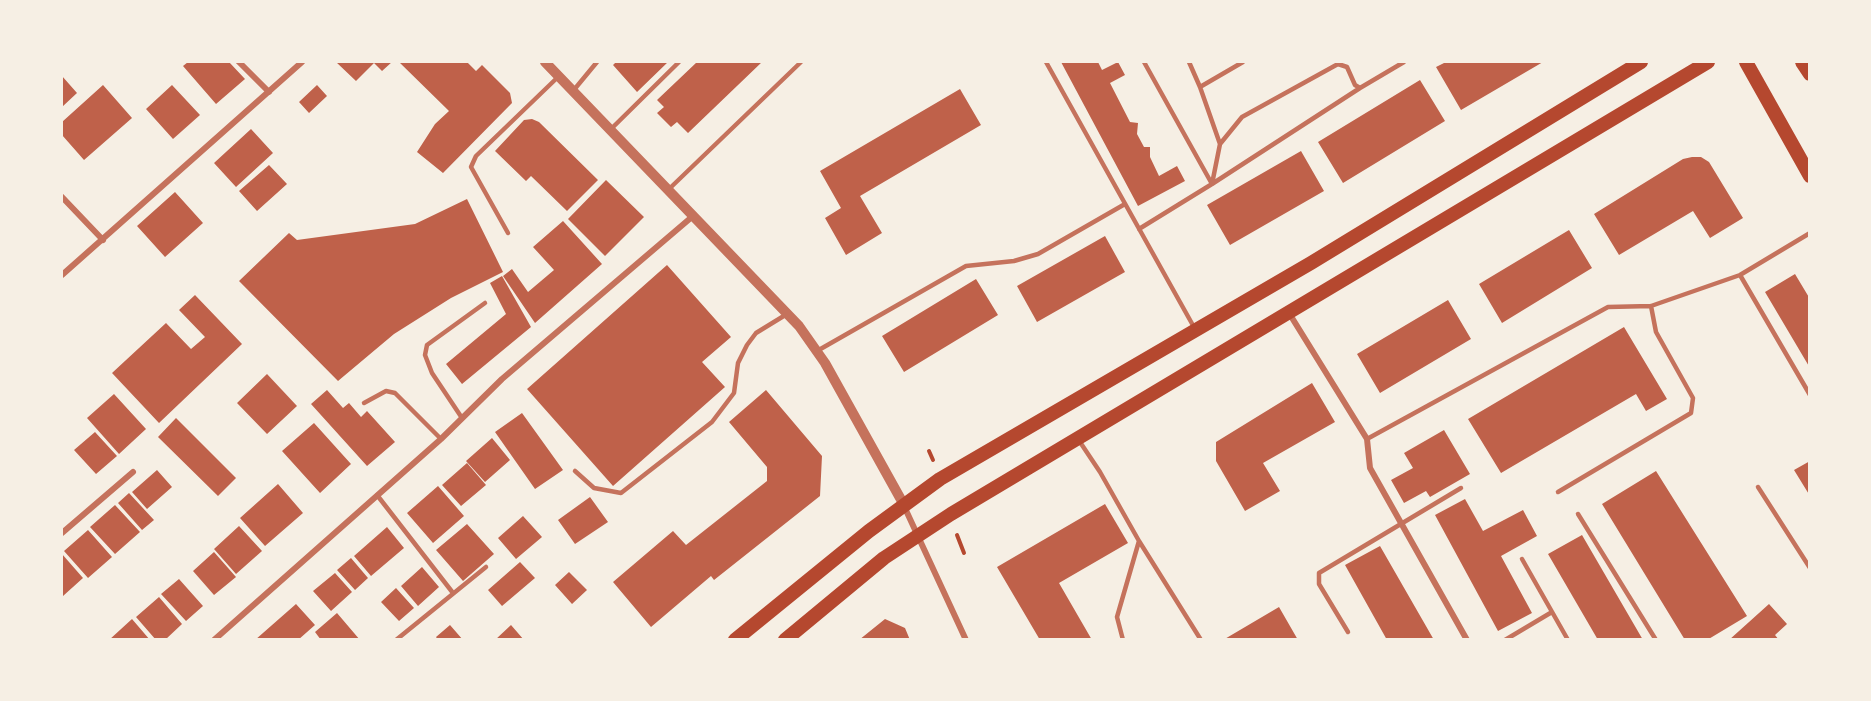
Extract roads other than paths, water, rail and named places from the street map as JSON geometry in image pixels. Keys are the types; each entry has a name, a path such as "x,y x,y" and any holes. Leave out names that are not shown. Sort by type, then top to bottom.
{"main road":[{"path":"735,639 904,505 952,472 1195,330 1641,62"},
{"path":"785,639 884,558 919,535 1708,62"},
{"path":"1746,62 1809,176"},
{"path":"1802,62 1809,74"}],"street":[{"path":"239,62 269,92"},
{"path":"62,275 302,62"},
{"path":"545,62 787,314 817,351 877,453 904,505 966,639"},
{"path":"62,197 103,240"},
{"path":"214,639 441,439 502,379 693,216"},
{"path":"1289,313 1367,439 1370,468 1467,639"},
{"path":"62,533 133,472"}],"lane":[{"path":"573,91 597,62"},
{"path":"610,130 679,62"},
{"path":"668,190 801,62"},
{"path":"1046,62 1195,330"},
{"path":"1144,62 1212,184"},
{"path":"1189,62 1220,144"},
{"path":"1200,87 1244,62"},
{"path":"1139,229 1404,62"},
{"path":"1212,184 1220,144 1242,117 1338,64 1344,63 1355,85 1360,88"},
{"path":"508,233 471,167 476,156 558,76"},
{"path":"817,351 966,266 1014,261 1038,254 1125,204"},
{"path":"1367,439 1608,307 1651,306 1740,274 1809,233"},
{"path":"1740,274 1809,395"},
{"path":"462,418 432,373 425,355 426,345 485,303"},
{"path":"1558,492 1691,413 1693,398 1656,332 1651,306"},
{"path":"575,471 594,488 621,493 712,422 734,393 738,363 747,345 756,333 787,314"},
{"path":"364,403 386,390 396,393 441,439"},
{"path":"1078,439 1201,639"},
{"path":"1348,632 1319,584 1319,573 1461,488"},
{"path":"1758,488 1809,568"},
{"path":"377,495 453,593"},
{"path":"1578,514 1656,639"},
{"path":"1122,639 1117,617 1139,541"},
{"path":"1522,559 1568,639"},
{"path":"396,639 486,567"},
{"path":"1505,639 1552,612"}]}
